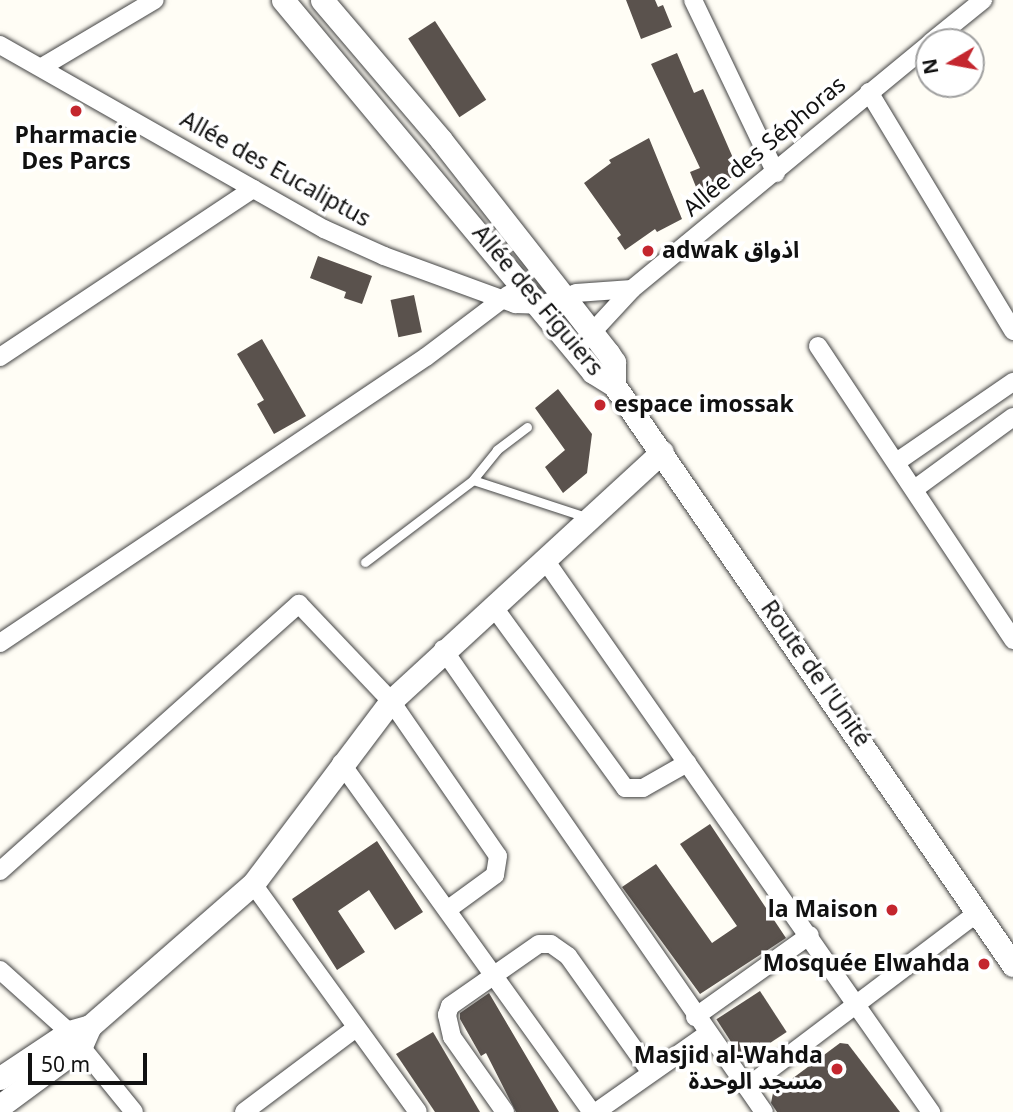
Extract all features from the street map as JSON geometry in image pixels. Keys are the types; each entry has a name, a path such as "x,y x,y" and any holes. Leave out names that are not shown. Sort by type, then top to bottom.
{"street":[{"path":"42,67 155,0"},
{"name":"Allée des Figuiers","path":"283,0 540,305 584,341"},
{"name":"Allée des Figuiers","path":"322,0 441,140 562,296 584,341 596,375 614,386"},
{"path":"693,0 776,173"},
{"name":"Allée des Séphoras","path":"948,28 983,0"},
{"name":"Allée des Eucaliptus","path":"0,45 253,189 384,256 501,300 540,305"},
{"name":"Allée des Séphoras","path":"584,341 632,289 776,173 915,55"},
{"path":"869,92 1013,331"},
{"path":"0,357 253,189"},
{"path":"0,643 426,357 523,283"},
{"path":"540,305 562,296 632,289"},
{"path":"817,346 898,461 1013,640"},
{"path":"898,461 1013,382"},
{"name":"Route de l'Unité","path":"614,386 1013,965"},
{"path":"916,488 1013,418"},
{"path":"0,1106 253,884 341,763 391,701 443,649 662,452"},
{"path":"545,560 810,935 853,1005 931,1112"},
{"path":"0,871 299,604 391,701 498,856 495,875 447,911"},
{"path":"493,606 625,788 643,788 687,763"},
{"path":"443,649 695,1017 764,1112"},
{"path":"341,763 594,1112 707,1034"},
{"path":"253,884 418,1112"},
{"path":"747,1087 976,914"},
{"path":"695,1017 810,935"},
{"path":"505,1112 452,1037 447,1015 450,1006 539,944 560,948 651,1073"},
{"path":"0,970 80,1035 134,1112"},
{"path":"244,1112 356,1028"},
{"path":"0,1078 80,1035"}],"lane":[{"path":"365,562 473,480 497,450 527,427"},
{"path":"473,480 590,518"}],"building":[{"path":"626,0 655,0 658,7 663,5 672,27 641,39"},
{"path":"435,21 486,100 459,117 408,38"},
{"path":"677,53 694,93 703,89 740,174 698,192 690,172 700,168 651,64"},
{"path":"649,138 682,219 657,232 655,229 625,250 617,238 621,235 584,183 611,163 609,160"},
{"path":"318,256 372,276 362,304 344,298 346,292 310,278"},
{"path":"414,295 422,332 398,337 391,300"},
{"path":"262,339 306,416 274,434 257,404 264,400 237,354"},
{"path":"558,389 592,434 587,473 563,493 545,467 565,450 535,408"},
{"path":"710,824 786,938 700,994 622,887 656,864 712,943 737,926 680,844"},
{"path":"377,841 423,912 395,930 369,890 338,911 365,952 337,970 292,899"},
{"path":"760,991 787,1032 743,1060 716,1019"},
{"path":"489,993 559,1112 516,1112 486,1053 481,1056 460,1019 460,1013"},
{"path":"433,1032 480,1112 435,1112 396,1054"},
{"name":"Masjid al-Wahda مسجد الوحدة","path":"840,1043 848,1044 900,1112 777,1112 771,1103 773,1093"}],"place":[{"name":"Pharmacie Des Parcs","path":"76,111"},
{"name":"adwak اذواق","path":"648,251"},
{"name":"espace imossak","path":"600,405"},
{"name":"la Maison","path":"892,910"},
{"name":"Mosquée Elwahda","path":"984,964"},
{"name":"Masjid al-Wahda مسجد الوحدة","path":"837,1069"}]}
